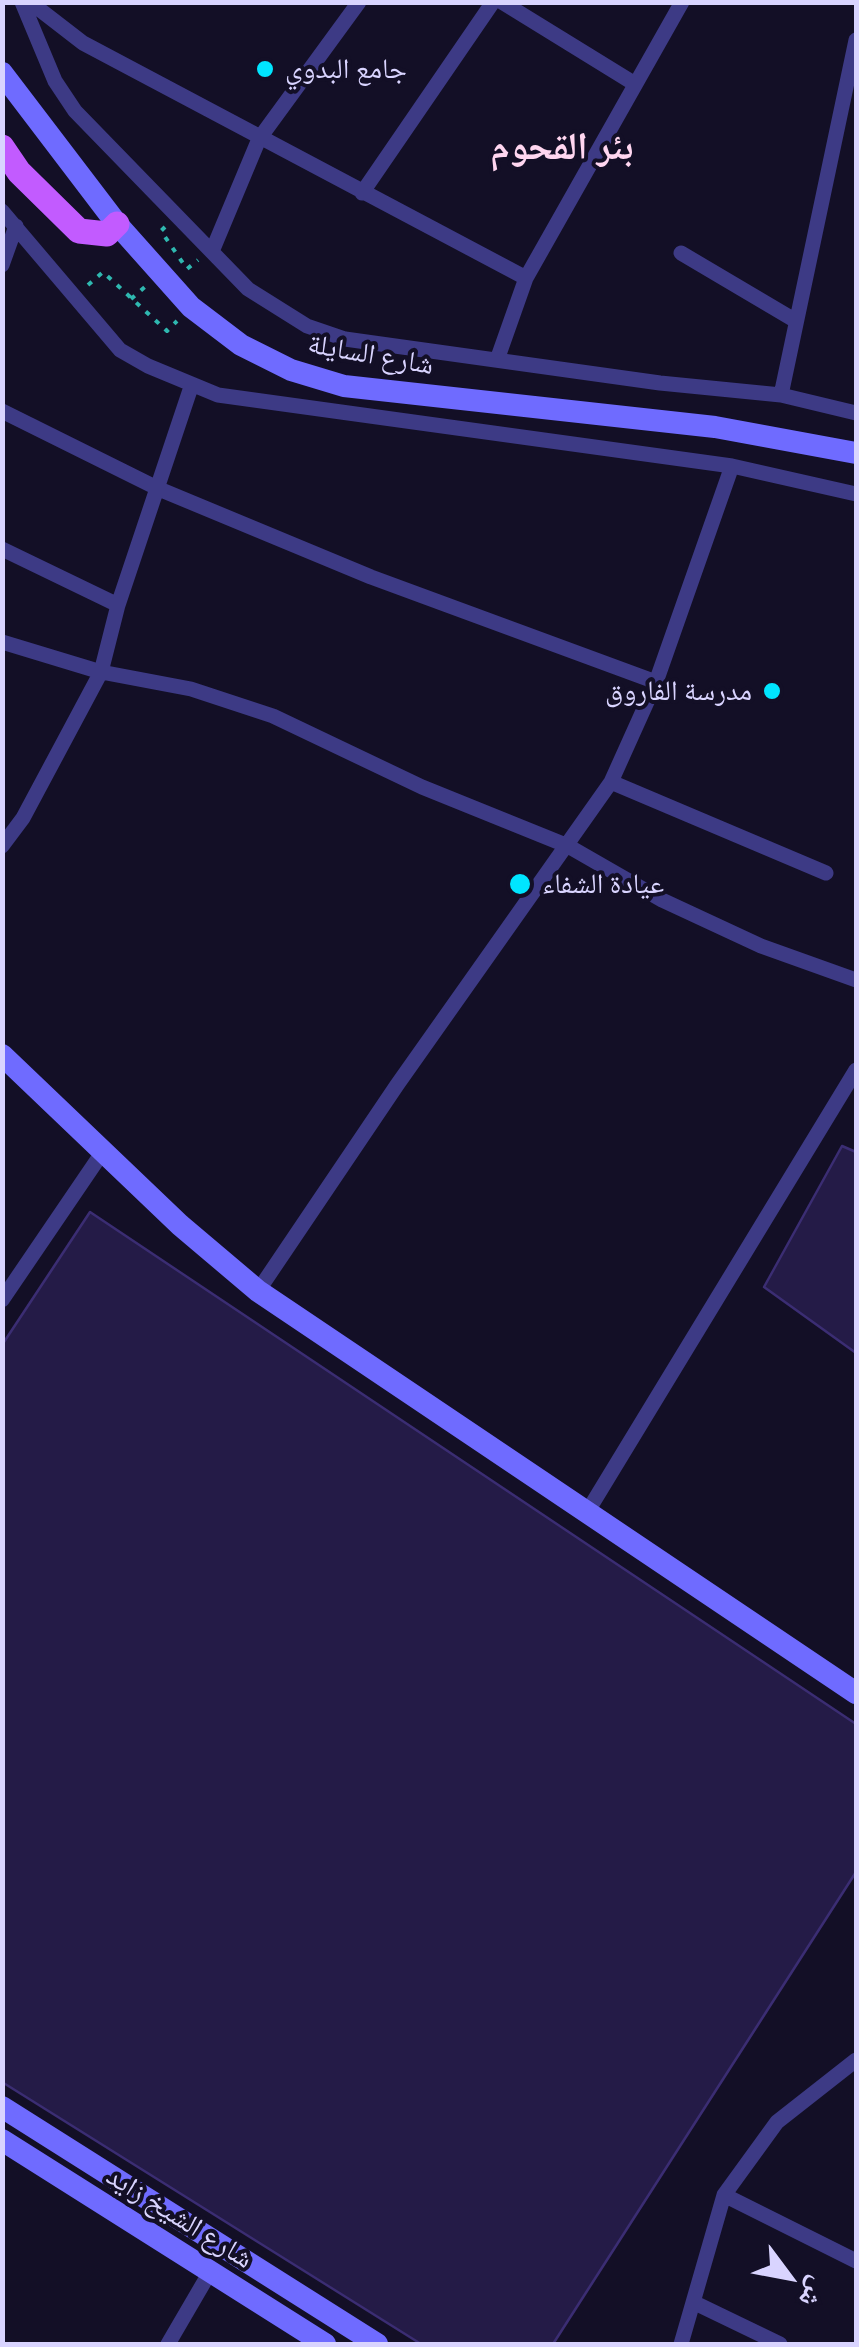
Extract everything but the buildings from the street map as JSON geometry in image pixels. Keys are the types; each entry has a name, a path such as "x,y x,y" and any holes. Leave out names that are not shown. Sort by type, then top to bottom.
{"main road":[{"name":"شارع السايلة","path":"2,73 117,224 191,307 265,359 317,379 715,427 856,453"},
{"path":"2,146 11,167 79,231 106,234 117,224"},
{"path":"2,1055 102,1153 258,1292 856,1693"},
{"path":"2,2108 377,2344"},
{"name":"شارع الشيخ زايد","path":"2,2140 325,2344"}],"street":[{"path":"22,2 54,81 75,111 248,288 316,330 345,339 780,395 856,413"},
{"path":"30,2 83,43 526,278"},
{"path":"212,249 259,139 359,2"},
{"path":"362,194 493,2"},
{"path":"502,2 636,84"},
{"path":"497,360 526,278 682,2"},
{"path":"780,395 856,40"},
{"path":"2,211 120,350 192,384 264,404 732,466 856,494"},
{"path":"2,265 16,226"},
{"path":"682,253 796,321"},
{"path":"2,846 23,818 101,672 118,604 192,384"},
{"path":"2,411 159,489 371,577 656,682"},
{"path":"258,1292 396,1084 611,782 656,682 732,466"},
{"path":"2,548 118,604"},
{"path":"2,642 101,672 191,690 273,716 422,788 568,846 662,900 761,946 856,980"},
{"path":"611,782 826,873"},
{"path":"586,1514 856,1070"},
{"path":"2,1300 102,1153"},
{"path":"681,2344 724,2195 778,2122 856,2060"},
{"path":"724,2195 856,2262"},
{"path":"168,2344 210,2272"},
{"path":"695,2303 780,2344"}],"path":[{"path":"161,232 187,269"},
{"path":"103,272 166,331"}],"place":[{"name":"جامع البدوي","path":"265,69"},
{"name":"مدرسة الفاروق","path":"772,691"},
{"name":"عيادة الشفاء","path":"520,884"}],"district":[{"name":"بئر القحوم","path":"562,146"}]}
